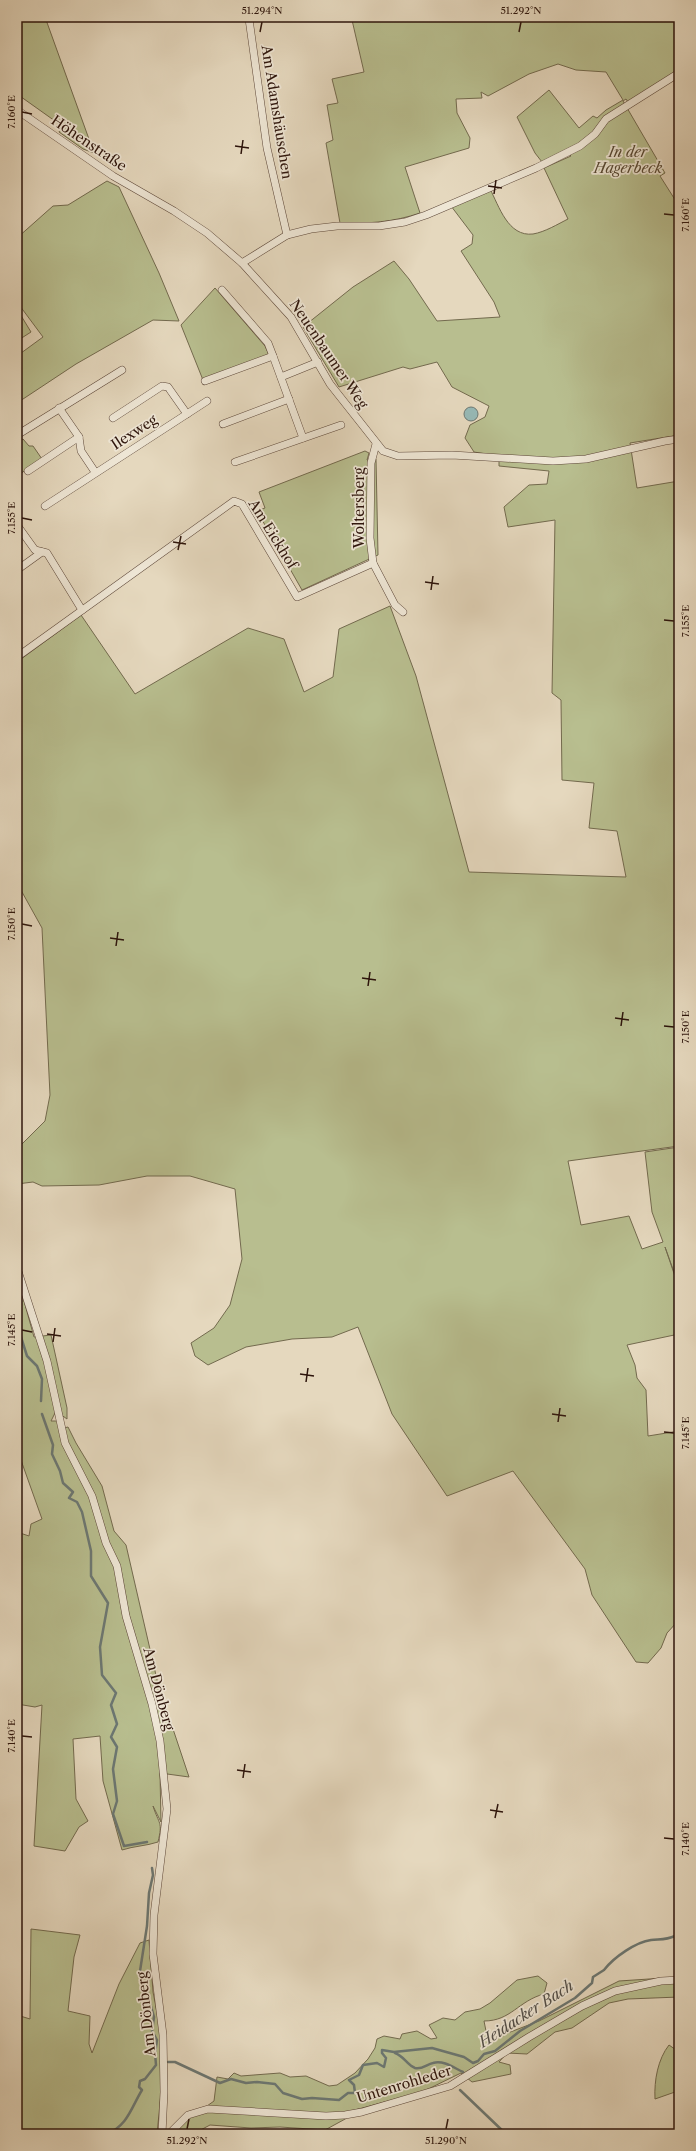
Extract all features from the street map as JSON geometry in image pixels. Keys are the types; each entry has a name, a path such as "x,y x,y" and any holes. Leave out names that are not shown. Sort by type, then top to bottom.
{"street":[{"name":"Am Adamshäuschen","path":"247,17 249,19 257,66 267,148 287,235"},
{"path":"242,263 287,235 303,230 337,226 379,226 426,215 536,168 580,146 595,134 606,118 679,74"},
{"name":"Höhenstraße","path":"17,110 126,184"},
{"name":"Neuenbaumer Weg","path":"126,184 174,211 207,233 242,263 291,317 330,384 383,451 398,456 452,455 552,461 586,459 665,441 679,440"},
{"path":"222,290 268,343 303,438"},
{"path":"205,381 273,356"},
{"path":"281,377 318,362"},
{"path":"17,435 59,408 67,406 122,370"},
{"name":"Ilexweg","path":"113,418 162,386 168,387 187,414"},
{"name":"Ilexweg","path":"45,506 207,400"},
{"path":"223,424 289,400"},
{"path":"59,408 79,437 81,452 95,472"},
{"path":"235,462 341,425"},
{"path":"28,471 79,437"},
{"name":"Woltersberg","path":"376,444 370,463 370,538 373,564 395,605 403,612"},
{"name":"Am Eickhof","path":"17,657 234,501 242,504 297,597 373,564"},
{"path":"17,524 35,550 46,553 82,610"},
{"path":"17,570 42,552"},
{"name":"Am Dönberg","path":"17,1268 47,1362 65,1442 92,1496 106,1543 117,1566 126,1616 152,1704 160,1741 167,1809 154,1915 153,1954 164,2035 162,2134"},
{"name":"Untenrohleder","path":"169,2134 188,2115 208,2109 345,2115 450,2086 582,2006 615,1991 661,1981 679,1980"}],"green space":[{"path":"17,17 45,17 94,153 83,149 59,132 62,126 17,94 17,34 22,27"},
{"name":"In der Hagerbeck","path":"334,17 679,18 679,72 628,102 626,99 623,101 665,173 660,176 679,206 679,435 630,443 637,488 679,481 679,1146 568,1161 581,1225 629,1216 642,1249 663,1242 652,1212 645,1152 679,1147 679,1286 665,1247 679,1288 679,1334 627,1345 635,1365 637,1378 646,1390 648,1436 679,1431 679,1624 677,1622 667,1633 661,1648 648,1663 636,1662 592,1595 585,1569 513,1471 447,1496 392,1414 358,1327 332,1337 292,1339 246,1347 208,1365 195,1356 191,1343 214,1328 230,1305 242,1259 235,1189 190,1176 147,1176 99,1185 42,1186 33,1182 17,1184 17,1155 20,1146 45,1121 50,1095 42,928 17,883 17,662 81,615 135,694 248,628 284,639 304,692 333,677 339,629 390,606 416,676 469,872 626,877 617,831 589,828 594,783 562,780 561,700 552,693 555,520 508,527 504,507 529,485 547,484 549,471 499,466 499,456 474,452 465,438 470,425 485,417 489,406 452,387 437,362 410,369 403,367 339,387 303,327 353,287 394,261 409,279 437,321 500,317 494,302 461,251 472,244 473,235 451,206 490,189 501,212 511,226 524,234 542,232 568,219 544,168 571,156 566,151 542,162 535,153 517,117 549,90 579,128 593,116 597,118 606,110 623,100 606,72 576,70 558,64 529,74 488,96 481,92 482,98 456,99 457,113 470,138 469,148 405,167 420,213 380,222 340,223 326,143 333,140 327,105 338,103 332,79 364,72 352,20"},
{"path":"107,181 119,187 159,273 179,321 153,320 76,364 17,403 17,356 43,337 17,302 17,238 53,206 68,205"},
{"path":"215,288 265,346 269,355 203,380 181,325"},
{"path":"17,309 31,332 17,341"},
{"path":"23,439 29,446 33,446 42,459 17,476 17,442"},
{"path":"365,451 369,453 367,460 376,459 378,555 302,590 257,511 265,508 259,492"},
{"path":"17,1276 34,1337 51,1335 67,1408 67,1419 56,1411 51,1421 57,1421 60,1429 68,1427 102,1486 114,1531 126,1545 158,1684 189,1777 160,1773 161,1822 153,1806 160,1823 158,1842 122,1850 103,1781 100,1736 73,1739 76,1799 88,1821 79,1827 65,1851 34,1846 42,1705 35,1707 17,1704 17,1532 29,1536 31,1524 42,1519 17,1449"},
{"path":"31,1929 80,1935 74,1957 68,2011 90,2016 89,2044 92,2053 119,1984 140,1943 149,1940 153,1992 159,2023 161,2051 161,2093 157,2134 17,2134 17,2015 30,2019"},
{"path":"538,1976 547,1983 544,1994 527,2001 501,2018 484,2021 486,2031 492,2039 539,2021 619,1981 679,1977 679,1997 628,1999 609,2003 572,2028 555,2032 527,2054 507,2053 499,2062 510,2065 511,2074 472,2082 461,2073 422,2092 351,2111 347,2118 325,2130 280,2127 251,2128 210,2125 193,2134 173,2134 179,2126 214,2101 217,2077 228,2079 234,2073 241,2076 280,2073 290,2077 306,2076 329,2086 337,2085 355,2073 368,2059 375,2048 377,2039 384,2036 400,2039 402,2034 417,2031 431,2039 437,2038 429,2025 443,2018 455,2020 465,2012 480,2009 490,2003 517,1980"},
{"path":"669,2045 679,2052 679,2093 677,2094 675,2092 655,2099 655,2085 659,2063"}],"water":[{"path":"471,407 476,409 478,414 476,419 471,421 466,419 464,414 466,409"}],"waterway":[{"path":"17,1332 21,1337 27,1356 37,1366 42,1379 41,1401"},
{"path":"42,1414 53,1445 52,1454 60,1471 63,1483 73,1492 69,1498 77,1502 82,1512 91,1551 91,1576 108,1603 100,1647 102,1675 116,1693 111,1705 117,1724 111,1737 117,1747 113,1769 117,1801 113,1814 124,1846 147,1842"},
{"path":"107,2134 120,2126 124,2121 142,2090 139,2087 140,2081 145,2079 156,2065 155,2053 157,2040 152,2031 154,2017 148,1996 147,1979 140,1971 147,1926 149,1893 153,1875 152,1868"},
{"name":"Heidacker Bach","path":"168,2062 175,2062 220,2083 231,2079 246,2083 257,2082 275,2084 283,2093 302,2099 312,2098 339,2100 348,2093 355,2093 354,2085 349,2080 359,2075 363,2065 377,2063 384,2067 386,2058 382,2053 382,2050 394,2052 432,2048 464,2057 473,2063 478,2061 484,2054 495,2051 520,2031 575,1998 592,1983 593,1977 604,1970 613,1960 632,1947 645,1941 666,1939 675,1936 679,1939"},
{"path":"395,2053 415,2068 420,2068 437,2062 449,2065 463,2072"},
{"path":"460,2090 506,2134"}]}
